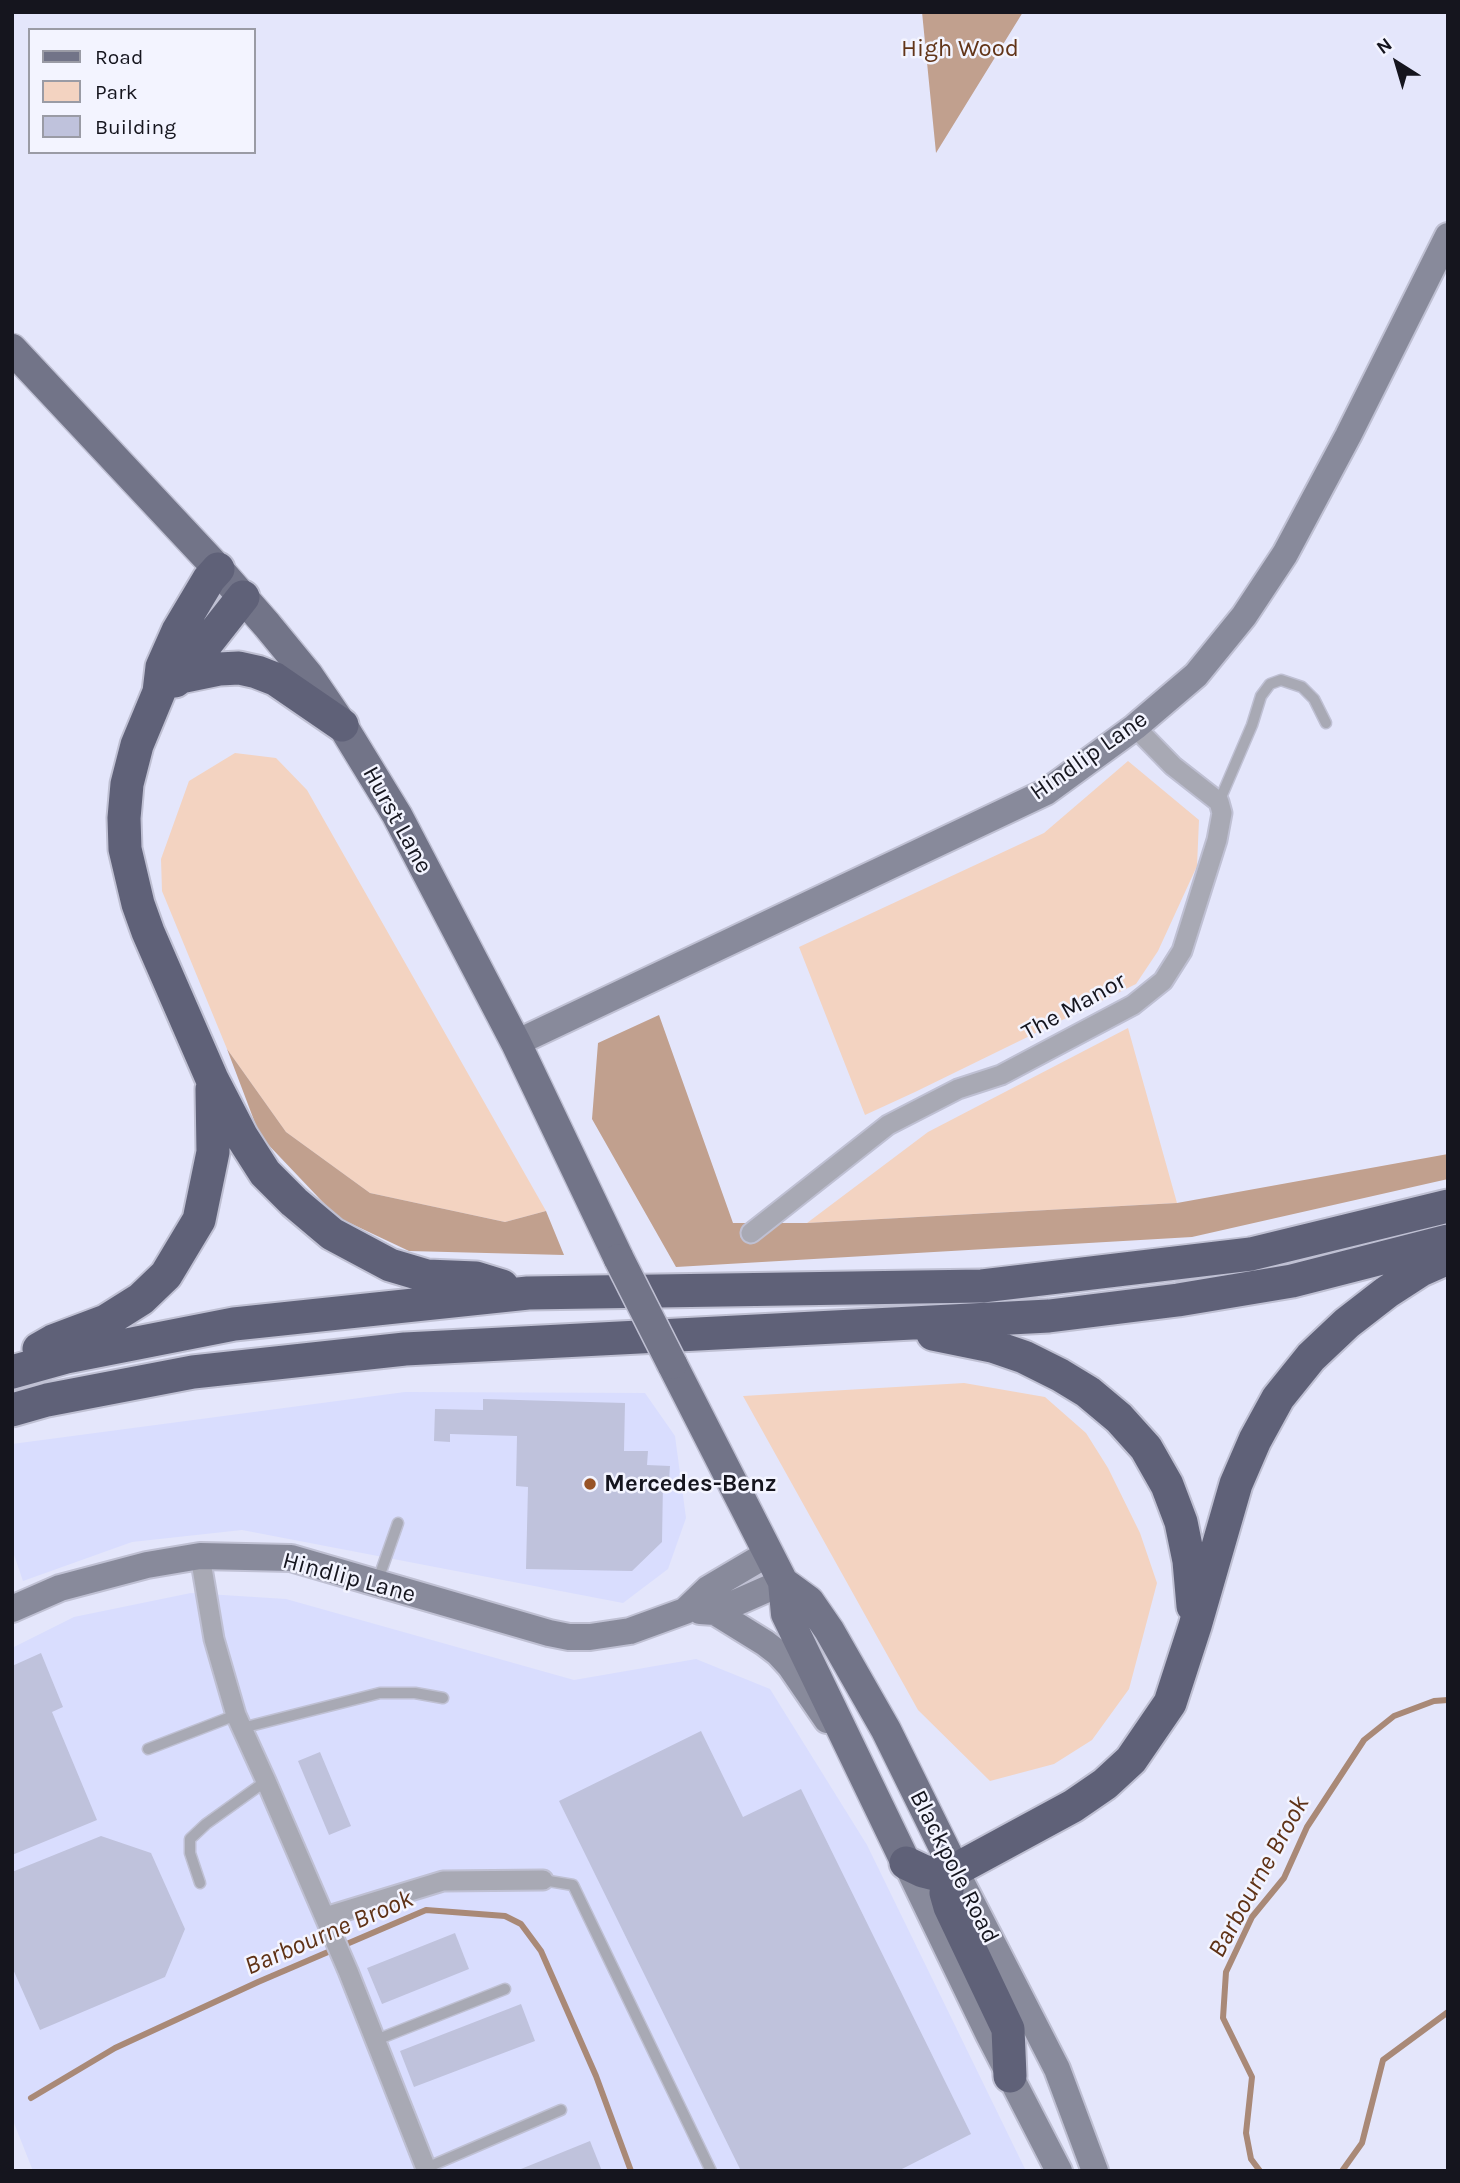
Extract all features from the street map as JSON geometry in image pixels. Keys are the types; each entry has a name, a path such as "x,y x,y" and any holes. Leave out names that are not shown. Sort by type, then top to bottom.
{"highway":[{"path":"170,685 162,667 178,631 209,579 218,569"},
{"path":"243,597 170,685 137,745 127,784 125,849 138,904 148,932 212,1079 242,1137 265,1173 294,1202 332,1234 390,1265 426,1276 477,1278 528,1293"},
{"path":"170,685 219,668 257,672 275,680 342,725"},
{"path":"12,1363 53,1341 106,1321 141,1299 166,1275 199,1220 214,1152 212,1079"},
{"path":"12,1372 66,1357 234,1324 528,1293 982,1286 1251,1254 1448,1206"},
{"path":"12,1410 47,1400 193,1372 405,1349 1049,1316 1178,1300 1292,1281 1448,1241"},
{"path":"906,1863 935,1874 946,1874 955,1870 1073,1807 1105,1784 1131,1760 1170,1703 1236,1484 1255,1440 1278,1398 1311,1357 1348,1323 1387,1292 1421,1270 1448,1258"},
{"path":"897,1325 992,1346 1024,1357 1088,1392 1119,1418 1151,1457 1167,1485 1181,1521 1189,1561 1195,1626"},
{"path":"955,1870 946,1893 950,1908 1008,2029 1010,2076"}],"main road":[{"name":"Hurst Lane","path":"12,349 243,597 308,675 342,725 397,815 516,1043 672,1364"},
{"name":"Blackpole Road","path":"672,1364 783,1582 786,1614 906,1863"},
{"name":"Blackpole Road","path":"783,1582 809,1601 829,1630 886,1730 955,1870"}],"street":[{"name":"Hindlip Lane","path":"516,1043 1046,792 1135,727 1196,675 1244,616 1285,554 1348,436 1448,236"},
{"path":"1135,727 1173,766 1219,802"},
{"name":"The Manor","path":"751,1233 888,1125 958,1089 1001,1074 1097,1024 1133,1005 1163,981 1182,951 1217,840 1222,813 1219,802"},
{"name":"Hindlip Lane","path":"12,1609 60,1588 147,1565 200,1556 291,1558 549,1633 569,1637 610,1635 650,1625 685,1611 708,1589 769,1553"},
{"path":"200,1556 214,1639 239,1721 348,1971 427,2170"},
{"name":"Hindlip Lane","path":"685,1611 715,1612 783,1582"},
{"path":"715,1612 778,1653 790,1666 823,1716 845,1734"},
{"name":"Blackpole Road","path":"906,1863 989,2035 1059,2171"},
{"name":"Blackpole Road","path":"955,1870 1056,2068 1095,2171"},
{"path":"325,1917 443,1881 543,1880"}],"lane":[{"path":"1219,802 1252,725 1261,696 1270,684 1281,680 1302,687 1314,699 1326,723"},
{"path":"376,1584 398,1523"},
{"path":"148,1749 239,1721 380,1693 415,1693 443,1698"},
{"path":"200,1883 190,1853 190,1839 215,1817 266,1781"},
{"path":"543,1880 573,1885 711,2171"},
{"path":"376,2040 505,1989"},
{"path":"427,2170 561,2110"}],"shaded area":[{"path":"405,1392 645,1393 675,1436 686,1518 668,1569 623,1603 242,1530 132,1542 23,1581 12,1549 12,1444"},
{"path":"191,1593 286,1599 574,1680 696,1659 770,1689 867,1845 1026,2171 33,2171 12,2118 12,1648 74,1617"}],"green space":[{"name":"High Wood","path":"922,12 1023,12 936,153"},
{"path":"235,753 276,758 307,790 546,1211 505,1222 370,1193 286,1132 227,1049 162,891 161,859 189,781"},
{"path":"1128,761 1199,820 1197,866 1158,951 1136,984 865,1115 799,947 1044,833"},
{"path":"659,1015 733,1223 807,1223 1177,1203 1448,1154 1448,1179 1192,1237 676,1267 592,1119 598,1043"},
{"path":"1128,1028 1177,1203 807,1223 928,1132"},
{"path":"227,1049 286,1132 370,1193 505,1222 546,1211 564,1255 409,1251 337,1217 260,1136"},
{"path":"964,1383 1045,1397 1086,1433 1108,1468 1140,1533 1157,1583 1129,1689 1092,1740 1054,1764 990,1781 918,1710 743,1396"}],"building":[{"name":"Mercedes-Benz","path":"483,1399 625,1403 624,1451 648,1451 647,1465 670,1466 669,1481 663,1481 662,1542 632,1571 526,1569 528,1487 516,1486 517,1436 450,1434 450,1442 434,1441 435,1409 483,1410"},
{"path":"41,1653 63,1707 52,1712 97,1820 12,1855 12,1666"},
{"path":"701,1731 743,1817 801,1789 971,2134 898,2171 741,2171 559,1801"},
{"path":"320,1752 351,1826 329,1835 298,1761"},
{"path":"101,1836 151,1853 185,1929 165,1977 40,2030 12,1967 12,1872"},
{"path":"455,1933 469,1969 382,2004 367,1968"},
{"path":"521,2004 535,2041 414,2087 400,2051"},
{"path":"590,2141 602,2171 516,2171"}],"waterway":[{"name":"Barbourne Brook","path":"1260,2171 1251,2159 1246,2133 1252,2077 1223,2018 1226,1972 1252,1917 1284,1878 1307,1827 1364,1740 1394,1716 1434,1701 1448,1700"},
{"name":"Barbourne Brook","path":"31,2098 115,2048 258,1982 426,1910 505,1916 521,1924 541,1951 596,2076 631,2171"},
{"path":"1342,2171 1362,2143 1383,2060 1448,2012"}],"place":[{"name":"Mercedes-Benz","path":"590,1484"}]}
